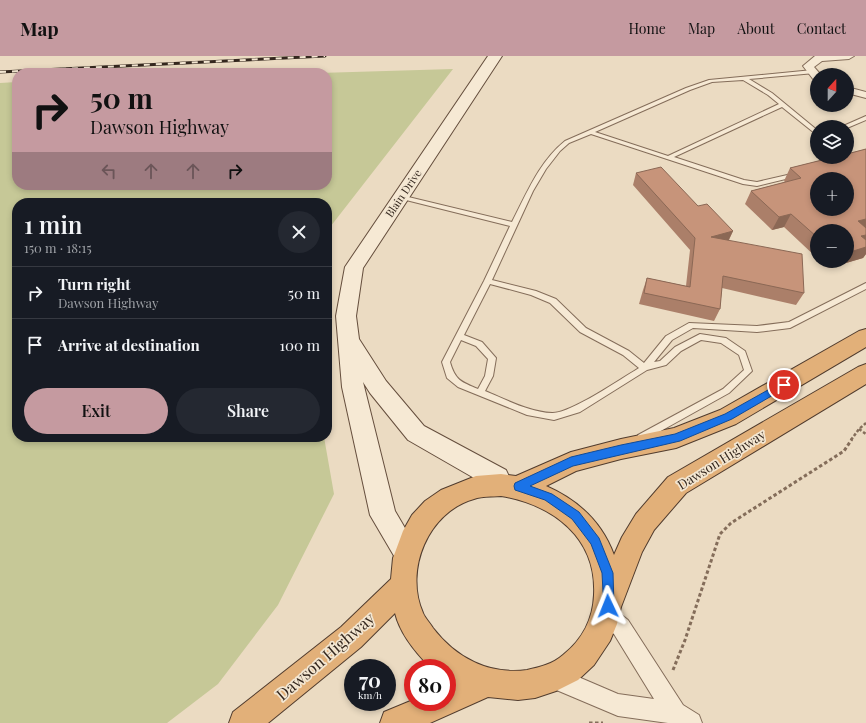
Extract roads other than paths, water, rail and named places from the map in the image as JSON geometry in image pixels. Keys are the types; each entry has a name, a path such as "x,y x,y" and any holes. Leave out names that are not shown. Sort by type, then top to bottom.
{"highway":[{"path":"486,683 454,669 428,646 410,618 403,586 406,552 420,524 442,502 470,489 510,486 571,462 621,449 676,438 728,417 866,336"},
{"name":"Dawson Highway","path":"486,683 521,686 555,678 578,663 596,641 631,546 645,522 677,485 866,373"},
{"path":"510,486 549,497 575,516 596,542 607,573 607,611"},
{"name":"Dawson Highway","path":"244,723 350,638 403,586"},
{"path":"456,696 486,683"},
{"path":"395,723 423,711"}],"main road":[{"name":"Blain Drive","path":"406,552 383,515 353,387 350,342 346,316 354,267 495,56"},
{"name":"Blain Drive","path":"350,342 378,387 416,433 510,486"}],"street":[{"path":"810,68 808,66 819,58 849,56"},
{"path":"854,92 866,95"},
{"path":"607,611 621,627 683,718"},
{"path":"555,678 618,705 683,718"}],"lane":[{"path":"621,449 726,391 748,371 742,353 723,340 700,338 678,349 663,363 645,368 577,410 554,417 530,413 461,385 450,376 446,362 488,281 514,225 550,158 558,148 567,142 700,84 711,81 810,74"},
{"path":"745,79 758,85 810,127"},
{"path":"668,158 782,104"},
{"path":"854,123 866,118"},
{"path":"591,132 743,182 757,184 800,173"},
{"path":"400,197 514,225"},
{"path":"488,281 533,293 553,301 583,330 626,353 645,368"},
{"path":"645,368 669,338 692,325 757,329 790,325 866,286"},
{"path":"459,336 479,344 492,358 489,376 480,393"}],"railway":[{"path":"81,68 325,56"},
{"path":"0,72 12,71"}]}
